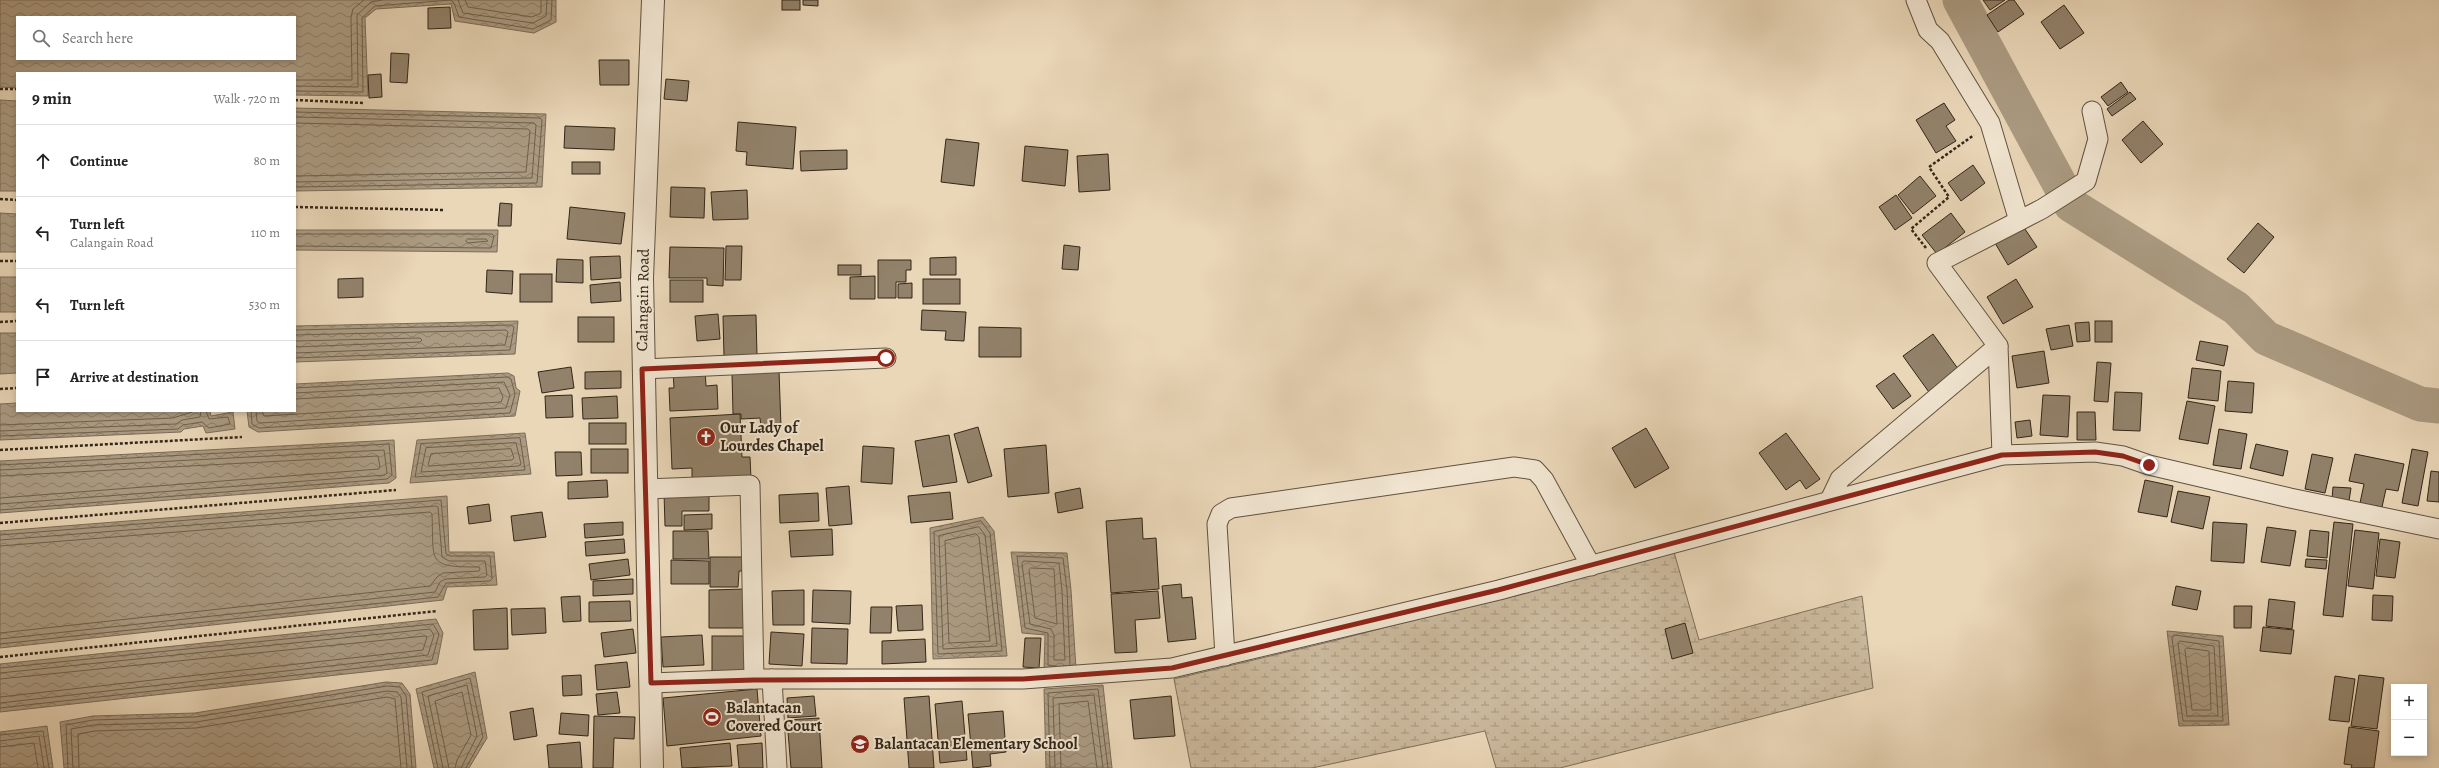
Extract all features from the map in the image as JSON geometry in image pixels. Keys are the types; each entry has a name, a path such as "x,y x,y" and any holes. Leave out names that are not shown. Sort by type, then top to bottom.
{"street":[{"name":"Calangain Road","path":"652,768 642,369 642,278 653,0"},
{"path":"1916,0 1928,30 1940,41 1990,123 2020,221"},
{"path":"2002,455 1998,346 1937,263 2020,221 2086,181 2098,139 2092,111"},
{"path":"1830,500 1840,479 1998,346"},
{"path":"642,369 886,358"},
{"path":"651,683 763,679 1023,679 1172,668 1591,566 1830,500 2002,455 2095,452 2123,456 2149,465 2439,530"},
{"path":"1225,656 1217,524 1221,514 1231,508 1514,467 1536,470 1544,480 1591,566"},
{"path":"645,489 750,485 763,679 777,768"}],"path":[{"path":"0,89 16,89"},
{"path":"296,100 363,103"},
{"path":"1937,263 1911,229 1950,197 1929,167 1990,123"},
{"path":"0,199 16,200"},
{"path":"296,207 445,210"},
{"path":"0,261 16,261"},
{"path":"0,322 16,321"},
{"path":"0,389 16,388"},
{"path":"0,450 242,437"},
{"path":"0,523 396,490"},
{"path":"0,657 437,611"}],"green space":[{"path":"1674,552 1699,640 1862,596 1873,688 1560,768 1496,768 1485,731 1312,768 1191,768 1174,679 1333,641"}],"water":[{"path":"0,0 556,0 556,22 534,33 455,21 451,4 376,9 365,18 368,96 296,95 296,72 16,72 16,88 0,87"},
{"path":"0,100 16,101 16,191 0,191"},
{"path":"296,108 546,114 542,187 296,191"},
{"path":"0,213 16,214 16,252 0,252"},
{"path":"296,230 498,230 497,252 296,250"},
{"path":"0,277 16,277 16,312 0,312"},
{"path":"518,321 515,354 296,362 296,326"},
{"path":"0,333 16,333 16,373 0,374"},
{"path":"508,373 514,376 516,388 520,391 515,416 258,432 249,427 247,412 296,412 296,384"},
{"path":"16,403 16,412 210,412 211,416 233,412 235,429 206,433 203,426 184,429 181,432 0,440 0,404"},
{"path":"525,433 531,474 410,483 417,440"},
{"path":"394,440 396,478 389,483 0,513 0,461"},
{"path":"447,496 449,552 494,552 497,585 447,587 443,600 0,648 0,531"},
{"path":"983,517 994,531 1007,656 933,659 930,528"},
{"path":"1011,552 1067,553 1076,669 1044,671 1045,635 1022,633"},
{"path":"436,619 443,633 437,664 0,712 0,664"},
{"path":"2167,631 2223,636 2229,725 2179,726"},
{"path":"475,672 487,738 469,768 434,768 416,689"},
{"path":"386,682 402,683 410,694 416,768 64,768 60,722 93,716 195,713"},
{"path":"1103,685 1112,768 1046,768 1044,689"},
{"path":"47,726 53,768 0,768 0,732"}],"building":[{"path":"782,0 800,0 800,10 782,10"},
{"path":"803,0 818,0 818,6 803,5"},
{"path":"1983,0 2005,0 1990,10"},
{"path":"2009,0 2014,0 2024,14 1998,32 1987,15"},
{"path":"2064,5 2084,33 2060,49 2041,22"},
{"path":"450,7 451,28 428,29 428,8"},
{"path":"391,53 409,54 407,83 390,82"},
{"path":"599,60 629,60 629,85 600,85"},
{"path":"381,74 382,97 369,98 368,75"},
{"path":"666,79 689,81 687,101 664,99"},
{"path":"2121,82 2128,92 2108,106 2101,97"},
{"path":"2130,92 2136,99 2112,116 2107,109"},
{"path":"1944,103 1955,120 1946,126 1956,141 1936,153 1916,120"},
{"path":"2143,121 2163,144 2141,163 2122,140"},
{"path":"738,122 796,127 793,169 746,165 747,152 736,151"},
{"path":"565,126 615,128 614,150 564,148"},
{"path":"946,139 979,143 974,186 941,182"},
{"path":"1025,146 1068,150 1065,186 1022,181"},
{"path":"847,150 847,169 801,171 800,151"},
{"path":"1108,154 1110,190 1079,192 1077,156"},
{"path":"572,162 600,162 600,174 572,174"},
{"path":"1973,165 1985,183 1961,201 1948,183"},
{"path":"1920,176 1936,196 1913,214 1898,195"},
{"path":"671,187 705,188 704,218 670,217"},
{"path":"747,190 748,219 713,220 711,192"},
{"path":"1896,195 1912,218 1895,230 1879,207"},
{"path":"500,203 512,204 511,226 498,226"},
{"path":"570,207 625,213 621,244 567,239"},
{"path":"1951,213 1965,232 1937,254 1922,235"},
{"path":"2258,223 2274,237 2244,273 2227,259"},
{"path":"2023,226 2037,247 2008,265 1995,243"},
{"path":"1064,245 1080,247 1078,270 1062,269"},
{"path":"726,246 742,246 741,280 725,280"},
{"path":"670,247 724,248 723,286 707,285 707,278 669,278"},
{"path":"620,256 621,278 591,280 590,257"},
{"path":"956,257 956,275 930,275 930,258"},
{"path":"557,259 583,260 583,283 556,282"},
{"path":"878,260 911,260 911,270 906,270 906,282 896,282 896,298 878,298"},
{"path":"838,265 861,265 861,275 838,275"},
{"path":"487,270 513,271 512,294 486,292"},
{"path":"520,274 552,274 552,302 520,302"},
{"path":"875,276 875,299 850,299 850,277"},
{"path":"363,278 363,297 338,298 338,279"},
{"path":"923,279 960,279 960,304 923,304"},
{"path":"2016,279 2033,307 2003,324 1987,297"},
{"path":"670,280 703,280 703,302 670,302"},
{"path":"620,282 621,301 591,303 590,285"},
{"path":"912,283 912,298 898,298 898,284"},
{"path":"922,310 966,312 964,341 945,340 946,331 921,330"},
{"path":"718,314 720,339 697,341 695,316"},
{"path":"756,315 757,356 724,357 723,316"},
{"path":"578,317 614,317 614,342 578,342"},
{"path":"2095,321 2112,321 2112,342 2095,342"},
{"path":"2089,322 2090,341 2077,342 2075,323"},
{"path":"2069,325 2073,346 2051,350 2046,329"},
{"path":"979,327 1021,328 1021,357 979,357"},
{"path":"1933,334 1961,373 1931,395 1903,356"},
{"path":"2200,341 2228,346 2224,366 2196,360"},
{"path":"2044,351 2049,383 2017,388 2012,356"},
{"path":"2097,362 2111,363 2108,402 2094,401"},
{"path":"571,367 574,388 542,393 538,372"},
{"path":"2192,368 2221,371 2218,401 2188,398"},
{"path":"705,369 706,386 717,385 718,409 670,411 669,388 674,388 673,371"},
{"path":"621,371 621,388 585,389 585,372"},
{"path":"779,371 781,427 761,428 760,418 741,419 741,414 733,414 732,373"},
{"path":"1894,373 1911,396 1893,409 1876,386"},
{"path":"2228,381 2254,383 2252,413 2225,411"},
{"path":"2115,392 2142,393 2140,431 2113,430"},
{"path":"572,395 573,417 546,418 545,396"},
{"path":"2043,395 2070,396 2068,437 2040,435"},
{"path":"617,396 618,418 583,419 582,398"},
{"path":"2187,401 2215,406 2208,444 2179,439"},
{"path":"2077,412 2095,412 2096,440 2077,440"},
{"name":"Our Lady of Lourdes Chapel","path":"740,414 742,457 750,457 751,479 692,481 692,468 672,469 670,418"},
{"path":"2030,420 2032,436 2017,438 2015,422"},
{"path":"589,423 626,423 626,444 589,444"},
{"path":"978,427 992,476 968,483 954,434"},
{"path":"1646,428 1669,468 1635,488 1612,448"},
{"path":"2219,429 2247,434 2241,469 2213,465"},
{"path":"1786,433 1820,479 1806,489 1800,480 1786,490 1759,453"},
{"path":"949,435 957,482 923,487 915,441"},
{"path":"2256,444 2288,451 2283,476 2250,468"},
{"path":"1046,445 1049,493 1008,497 1004,449"},
{"path":"863,446 894,448 892,484 861,482"},
{"path":"591,449 628,449 628,473 591,473"},
{"path":"2412,449 2428,452 2418,506 2402,503"},
{"path":"555,452 581,452 582,475 556,476"},
{"path":"2312,454 2333,458 2325,493 2305,489"},
{"path":"2355,454 2404,464 2398,491 2386,489 2382,507 2360,503 2364,484 2349,481"},
{"path":"2431,471 2439,472 2439,502 2427,501"},
{"path":"607,480 608,497 568,499 568,482"},
{"path":"2145,480 2173,486 2167,517 2138,512"},
{"path":"849,486 852,524 829,526 826,488"},
{"path":"2333,487 2351,488 2349,501 2332,499"},
{"path":"1080,488 1083,508 1058,513 1055,493"},
{"path":"709,491 709,511 682,511 682,526 665,526 664,492"},
{"path":"2178,491 2210,497 2203,529 2171,522"},
{"path":"950,492 953,519 911,523 908,496"},
{"path":"818,493 819,521 780,523 779,495"},
{"path":"489,504 491,521 469,524 467,507"},
{"path":"542,512 546,537 514,541 511,516"},
{"path":"712,514 712,529 684,530 684,515"},
{"path":"1142,518 1143,539 1156,538 1159,589 1111,593 1106,521"},
{"path":"623,522 623,535 585,538 584,524"},
{"path":"2213,522 2247,524 2244,563 2211,561"},
{"path":"2334,522 2353,524 2343,617 2323,615"},
{"path":"2267,527 2296,531 2290,566 2261,562"},
{"path":"832,529 833,555 791,557 789,531"},
{"path":"2310,530 2329,532 2327,558 2307,556"},
{"path":"2355,530 2379,533 2373,589 2348,586"},
{"path":"673,531 708,531 709,559 673,559"},
{"path":"624,539 625,553 586,556 585,542"},
{"path":"2380,539 2400,542 2395,578 2376,576"},
{"path":"710,557 746,557 746,571 739,571 738,587 710,587"},
{"path":"628,559 630,575 591,580 589,564"},
{"path":"2306,559 2327,560 2326,569 2305,567"},
{"path":"671,560 709,561 709,584 671,584"},
{"path":"633,579 633,594 593,596 593,581"},
{"path":"1181,584 1182,598 1192,597 1196,639 1168,642 1162,586"},
{"path":"2176,586 2201,591 2197,610 2172,605"},
{"path":"746,589 746,628 709,628 709,590"},
{"path":"804,590 804,625 773,625 772,591"},
{"path":"813,590 851,591 850,624 812,622"},
{"path":"1158,591 1160,618 1135,620 1137,652 1115,653 1111,594"},
{"path":"2373,595 2393,596 2392,621 2372,620"},
{"path":"580,596 581,621 563,622 561,597"},
{"path":"2269,599 2295,602 2292,629 2266,626"},
{"path":"630,601 631,621 589,622 589,602"},
{"path":"922,605 923,630 898,631 896,606"},
{"path":"2234,606 2252,606 2251,628 2234,628"},
{"path":"871,607 892,607 891,633 870,633"},
{"path":"507,608 508,649 474,650 473,610"},
{"path":"545,608 546,633 512,635 511,609"},
{"path":"1685,623 1693,653 1672,659 1665,629"},
{"path":"2263,627 2294,630 2291,654 2260,651"},
{"path":"812,628 848,629 847,664 811,663"},
{"path":"633,629 636,653 604,657 601,633"},
{"path":"771,632 804,634 802,666 769,664"},
{"path":"702,635 704,665 663,667 661,637"},
{"path":"712,636 749,636 749,671 712,671"},
{"path":"1025,638 1041,638 1039,668 1023,667"},
{"path":"925,639 926,662 882,664 882,641"},
{"path":"627,662 630,687 597,690 595,665"},
{"path":"581,675 582,695 563,696 562,676"},
{"path":"2359,675 2384,678 2377,729 2351,726"},
{"path":"2335,676 2355,679 2349,722 2329,720"},
{"name":"Balantacan Covered Court","path":"757,689 761,736 667,746 663,698"},
{"path":"617,692 620,713 598,715 596,694"},
{"path":"814,696 816,716 788,718 787,698"},
{"path":"929,696 934,768 909,768 904,698"},
{"path":"1171,696 1175,736 1134,739 1130,700"},
{"path":"962,701 967,760 940,763 935,704"},
{"path":"533,708 537,736 514,740 510,712"},
{"path":"1003,711 1006,752 990,754 991,766 973,768 968,714"},
{"path":"561,713 589,715 588,736 559,734"},
{"path":"594,716 635,717 634,739 614,738 613,768 593,768"},
{"path":"819,718 822,768 791,768 787,720"},
{"path":"2349,727 2379,731 2374,768 2351,768 2352,765 2344,764"},
{"path":"580,742 582,768 549,768 547,745"},
{"path":"730,743 732,766 682,768 680,748"},
{"path":"762,743 763,768 739,768 737,745"}],"waterway":[{"path":"1960,0 2071,205 2236,308 2266,338 2420,404 2439,406"}],"place":[{"name":"Our Lady of Lourdes Chapel","path":"706,437"},
{"name":"Balantacan Covered Court","path":"712,717"},
{"name":"Balantacan Elementary School","path":"860,744"}],"route":[{"path":"886,358 642,369 651,683 876,678 1023,679 1172,668 1498,590 2002,455 2095,452 2123,456 2149,465"}]}
